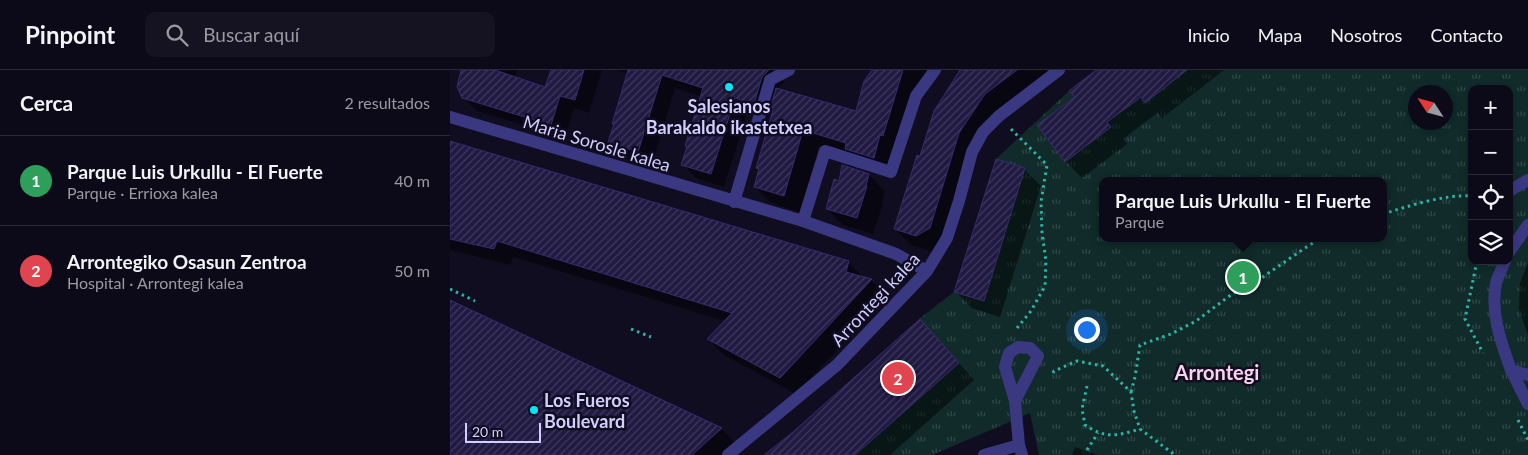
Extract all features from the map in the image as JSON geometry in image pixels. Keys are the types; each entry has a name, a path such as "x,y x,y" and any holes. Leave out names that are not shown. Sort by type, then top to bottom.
{"street":[{"path":"734,202 770,80 788,70"},
{"path":"803,221 825,151 891,172 916,96 935,70"},
{"name":"Arrontegi kalea","path":"728,455 837,365 928,272 947,238 972,152 983,132 999,116 1059,70"},
{"name":"Maria Sorosle kalea","path":"450,117 803,221 896,254 928,272"},
{"path":"1513,189 1528,180"},
{"path":"1513,246 1528,225"},
{"path":"1503,265 1496,283 1494,311 1498,331 1511,370 1528,404"},
{"path":"984,455 1021,450 1015,401 1005,367 1009,353 1018,347 1030,348 1038,356 1015,401"},
{"path":"1511,370 1528,375"}],"path":[{"path":"1010,129 1047,165 1041,202 1042,233 1046,261 1045,286 1031,311 1017,327 1018,347"},
{"path":"1387,213 1420,203 1468,196"},
{"path":"1175,455 1140,429 1134,411 1131,392 1140,345 1171,334 1196,321 1232,294 1257,281 1314,242"},
{"path":"450,289 476,301"},
{"path":"631,329 651,337"},
{"path":"1050,378 1054,371 1078,361 1103,366 1131,392"},
{"path":"1087,386 1082,409 1084,425 1098,433 1120,435 1140,429"},
{"path":"1087,450 1098,433"}],"green space":[{"path":"1096,70 1528,70 1528,455 1039,455 1030,413 932,455 855,455 959,363 919,319 954,292 996,159 1069,91"}],"building":[{"path":"461,70 495,70 545,87 551,70 584,70 575,100 560,96 551,125 462,98 457,87"},
{"path":"628,70 769,70 762,77 754,104 735,98 711,174 681,165 703,88 662,75 638,152 608,142"},
{"path":"872,70 903,70 883,136 880,135 874,158 845,149 846,143 803,130 784,196 754,187 759,169 756,168 773,110 770,109 776,88 856,111 864,81"},
{"path":"960,70 1017,70 985,94 959,133 930,228 916,236 894,229 917,155 920,156 934,111"},
{"path":"1096,70 1187,70 1145,103 1141,97 1107,122 1111,127 1065,162 1037,125 1075,97 1069,91"},
{"path":"450,141 849,261 846,272 872,279 780,378 707,339 732,313 497,241 494,249 450,239"},
{"path":"996,159 1025,168 984,301 954,292"},
{"path":"842,165 869,174 857,218 826,209 834,179 839,181"},
{"path":"450,300 722,428 692,455 450,455"},
{"path":"920,319 959,363 855,455 764,455 793,432"}],"place":[{"name":"Salesianos Barakaldo ikastetxea","path":"729,87"},
{"name":"Parque Luis Urkullu - El Fuerte","path":"1243,277"},
{"name":"Arrontegiko Osasun Zentroa","path":"898,378"},
{"name":"Los Fueros Boulevard","path":"534,410"}],"district":[{"name":"Arrontegi","path":"1217,372"}]}
